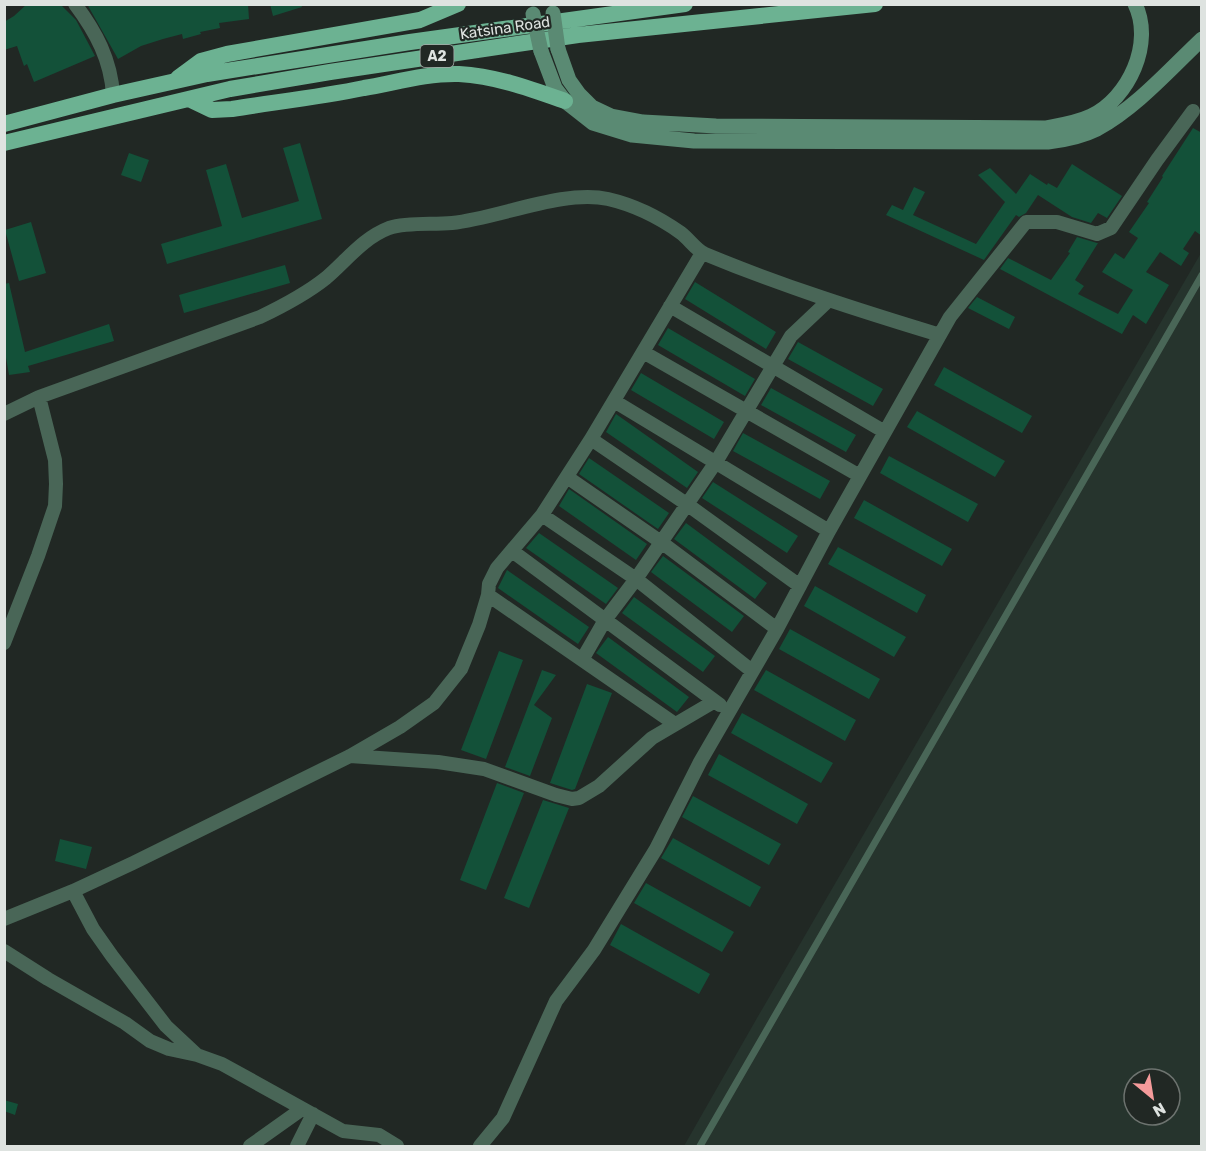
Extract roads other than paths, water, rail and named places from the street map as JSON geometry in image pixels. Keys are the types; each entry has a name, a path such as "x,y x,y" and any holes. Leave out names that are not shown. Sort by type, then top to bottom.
{"highway":[{"path":"172,82 201,61 226,54 420,20 458,4"},
{"path":"588,17 611,4"},
{"name":"Katsina Road","path":"4,124 113,95 207,74 410,42 685,4"},
{"name":"Katsina Road","path":"4,143 230,89 319,74 578,35 874,4"},
{"path":"189,99 212,110 232,109 457,74 485,77 518,85 565,101"}],"main road":[{"path":"551,9 558,49 569,80 592,107 611,116 643,122 716,126 1045,128 1072,124 1093,116 1130,80 1137,60 1142,31 1135,4"},
{"path":"531,9 541,51 555,88 565,101 592,123 632,135 694,141 1048,142 1072,139 1096,129 1144,94 1202,39"}],"street":[{"path":"75,4 90,24 105,54 112,80 113,95"},
{"path":"480,1146 503,1118 556,1001 594,950 656,849 700,762 777,629 829,531 950,317 1026,222 1057,222 1097,234 1112,228 1193,111"},
{"path":"4,414 39,397 260,317 292,301 324,279 347,259 354,249 391,228 453,223 578,196 607,199 640,210 683,234 702,253 828,301 940,335"},
{"path":"4,919 74,891 350,756 400,727 434,703 461,669 479,625 488,596 489,584 497,567 542,515 567,477 702,253"},
{"path":"582,660 605,620 688,505 716,462 791,336 828,301"},
{"path":"670,306 885,432"},
{"path":"643,352 860,476"},
{"path":"4,643 55,506 55,460 39,397"},
{"path":"614,401 829,531"},
{"path":"591,439 688,505 800,586"},
{"path":"567,477 661,542 777,629"},
{"path":"542,515 636,579 752,671"},
{"path":"512,550 729,711"},
{"path":"488,596 675,724"},
{"path":"350,756 438,762 484,769 573,799 599,786 652,738 715,701"},
{"path":"74,891 93,928 112,956 166,1026 197,1055"},
{"path":"4,951 125,1023 150,1041 169,1049 197,1055 222,1064 344,1131 379,1135 397,1146"},
{"path":"250,1146 308,1112"},
{"path":"297,1146 308,1112"}],"lane":[{"path":"700,1146 1202,275"}]}
